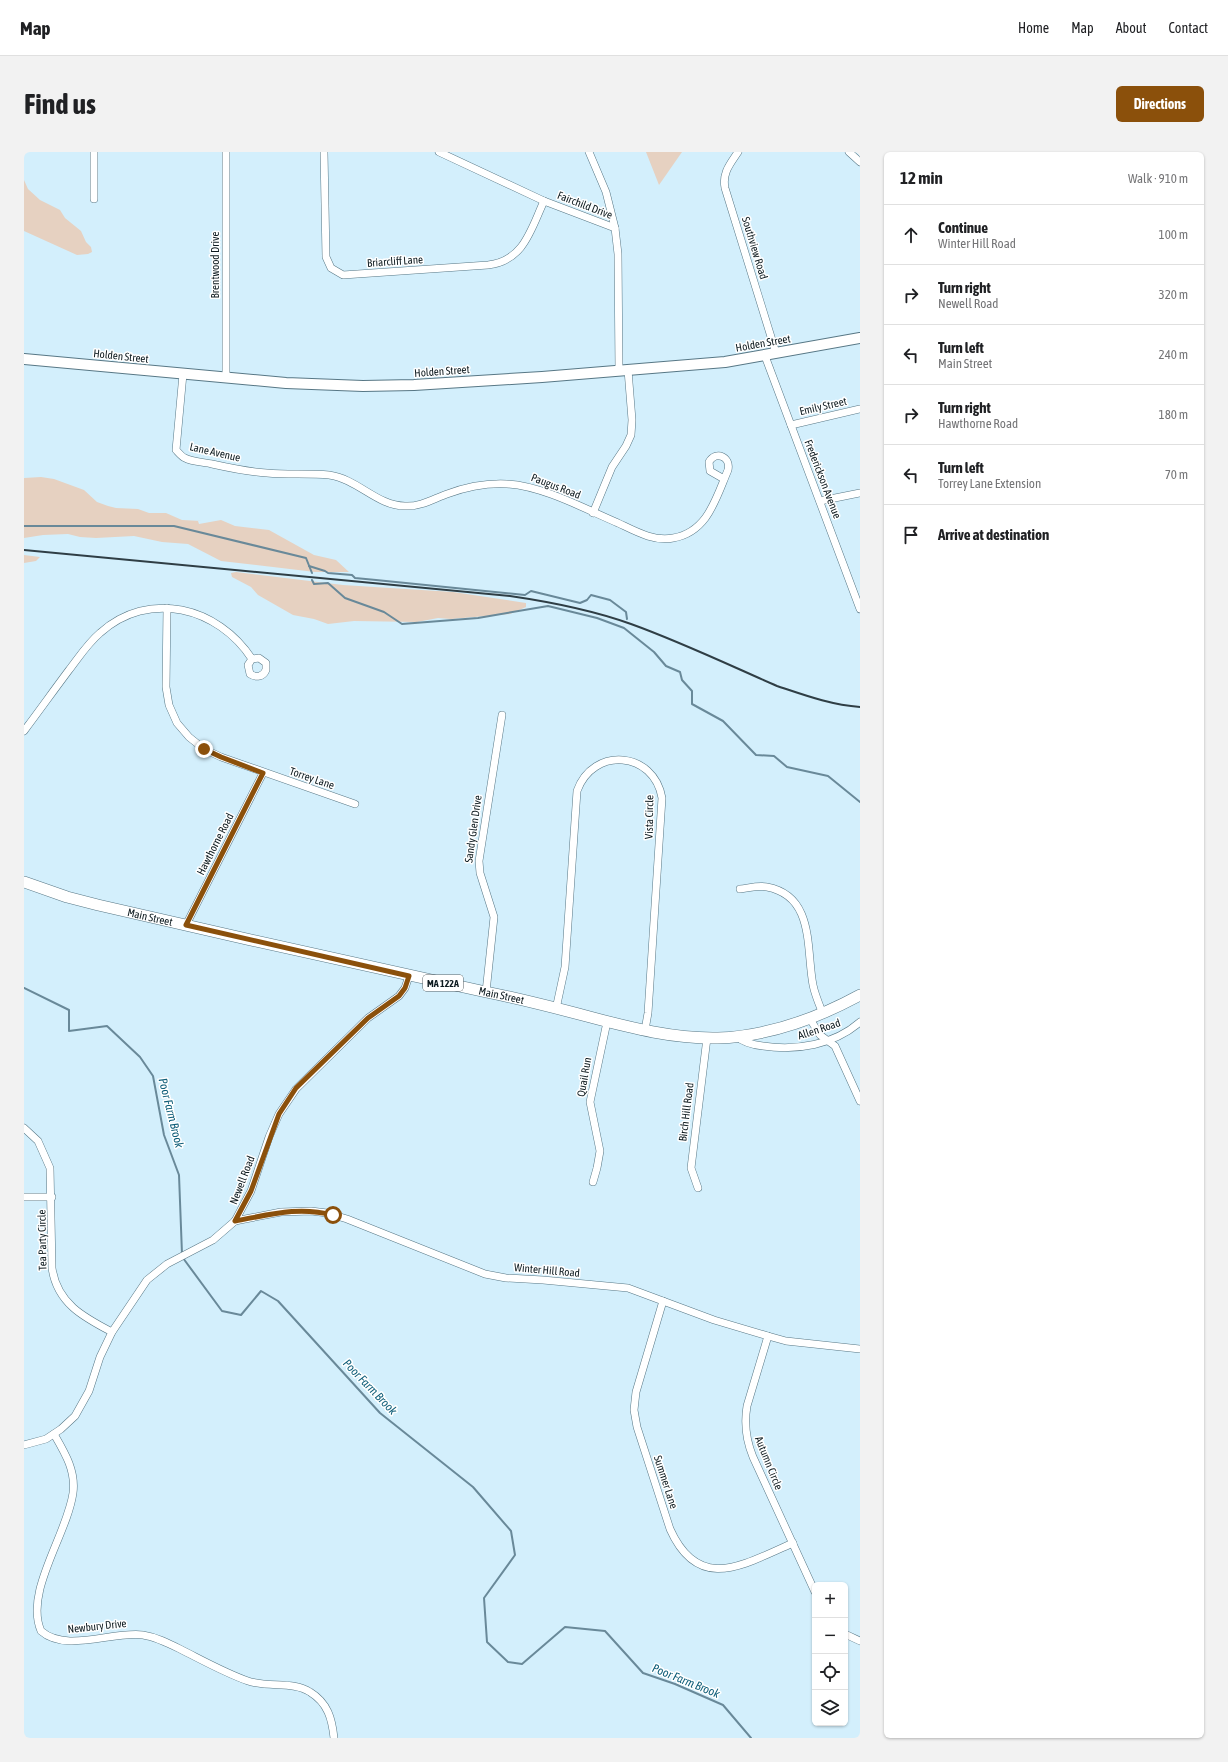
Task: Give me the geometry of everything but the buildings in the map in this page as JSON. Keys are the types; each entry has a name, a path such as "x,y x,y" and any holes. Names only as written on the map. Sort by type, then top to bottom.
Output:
{"main road":[{"name":"Holden Street","path":"24,358 226,378 332,385 414,385 725,362 860,338"},
{"name":"Main Street","path":"24,882 68,897 186,925 486,992 607,1022 680,1036 707,1038 763,1032 810,1019 860,996"}],"street":[{"path":"94,152 94,199"},
{"name":"Brentwood Drive","path":"226,152 226,378"},
{"name":"Briarcliff Lane","path":"324,152 326,257 331,268 343,275 481,266 501,263 513,256 522,247 544,201"},
{"name":"Fairchild Drive","path":"439,152 544,201 615,228 618,254 624,370 632,420 631,435 626,446 612,467 594,513"},
{"path":"589,152 607,198 615,228"},
{"name":"Southview Road","path":"738,152 726,170 724,177 724,188 776,353"},
{"path":"849,152 860,162"},
{"name":"Frederickson Avenue","path":"765,356 860,609"},
{"name":"Lane Avenue","path":"183,374 176,450 185,458 240,470 267,473 304,474"},
{"name":"Emily Street","path":"790,425 860,409"},
{"name":"Paugus Road","path":"304,474 326,475 345,479 384,502 398,506 414,506 464,488 500,484 531,488 649,536 664,539 675,538 690,533 703,523 711,510 724,479"},
{"path":"820,501 860,493"},
{"path":"24,731 77,660 98,635 121,618 146,610 167,608 190,611 211,620 234,637 252,659"},
{"name":"Torrey Lane","path":"167,608 166,696 177,723 189,737 204,749 221,757 355,804"},
{"name":"Sandy Glen Drive","path":"486,992 494,917 480,873 479,861 502,715"},
{"name":"Vista Circle","path":"556,1009 565,967 577,791 586,775 598,766 615,760 630,761 644,768 652,775 660,788 662,798 649,1005 645,1030"},
{"name":"Hawthorne Road","path":"186,925 263,773"},
{"path":"740,889 763,886 774,889 791,899 800,909 807,929 813,985 823,1014"},
{"name":"Newell Road","path":"24,1445 38,1442 54,1434 75,1416 85,1399 100,1357 112,1332 147,1280 156,1272 213,1240 235,1221 249,1196 279,1114 296,1088 368,1018 399,996 405,988 409,976"},
{"path":"810,1019 820,1035 835,1046 840,1054 860,1101"},
{"name":"Quail Run","path":"593,1182 598,1168 600,1151 590,1102 607,1022"},
{"name":"Allen Road","path":"736,1036 749,1043 775,1048 801,1047 840,1036 860,1022"},
{"name":"Birch Hill Road","path":"698,1188 691,1168 707,1038"},
{"name":"Tea Party Circle","path":"24,1128 38,1141 47,1157 51,1174 52,1268 58,1289 72,1308 112,1332"},
{"path":"24,1196 52,1197"},
{"name":"Winter Hill Road","path":"235,1221 276,1212 320,1212 347,1219 485,1274 498,1277 628,1288 714,1320 786,1341 860,1349"},
{"name":"Summer Lane","path":"663,1301 637,1387 634,1410 637,1427 670,1529 676,1543 684,1554 698,1564 710,1568 723,1569 744,1564 793,1543"},
{"name":"Autumn Circle","path":"768,1336 747,1406 745,1429 751,1451 812,1585"},
{"path":"47,1547 69,1509 74,1482 69,1460 54,1434"},
{"name":"Newbury Drive","path":"28,1615 40,1630 57,1639 77,1641 122,1634 146,1635 169,1643 247,1680 265,1685 289,1685 302,1688 317,1697 326,1707 331,1720 334,1738"},
{"path":"848,1635 860,1641"}],"shaded area":[{"path":"646,152 682,152 659,185"},
{"path":"24,180 28,189 40,200 60,210 65,218 81,231 86,242 91,247 92,252 77,255 24,231"},
{"path":"41,477 54,479 84,490 97,502 116,508 138,509 149,513 166,513 182,520 202,521 198,521 199,524 221,520 235,526 269,530 314,555 336,560 349,572 315,572 221,561 188,544 162,542 134,536 96,538 80,537 68,534 43,535 24,538 24,478"},
{"path":"24,555 40,557 36,561 24,563"},
{"path":"236,572 343,585 453,592 526,603 526,607 510,614 451,619 438,618 417,622 354,621 328,624 314,619 293,615 258,595 251,587 232,577 231,573"}],"waterway":[{"path":"24,526 174,526 306,558 312,573"},
{"path":"309,566 328,573 352,575 355,578 525,595 531,591 580,603 587,600 591,595 610,600 626,612 627,619"},
{"path":"312,580 314,584 328,583 345,598 384,612 402,624 478,618 548,606 597,618 624,628 654,652 666,666 680,672 682,680 692,691 692,704 723,721 756,755 774,756 787,767 828,776 860,802"},
{"name":"Poor Farm Brook","path":"24,988 69,1010 69,1031 107,1026 140,1057 153,1076 164,1135 179,1175 182,1254"},
{"name":"Poor Farm Brook","path":"183,1258 222,1311 241,1315 261,1291 278,1301 380,1413 473,1487 511,1531 515,1555 484,1598 487,1642 508,1662 522,1664 565,1627 605,1631 643,1673 675,1684 723,1705 751,1738"}],"railway":[{"path":"24,550 510,596 556,604 601,615 650,631 777,686 828,702 860,707"}],"route":[{"path":"204,749 263,773 186,925 409,976 403,992 399,996 368,1018 296,1088 279,1114 247,1201 235,1221 281,1212 310,1211 333,1215"}]}
